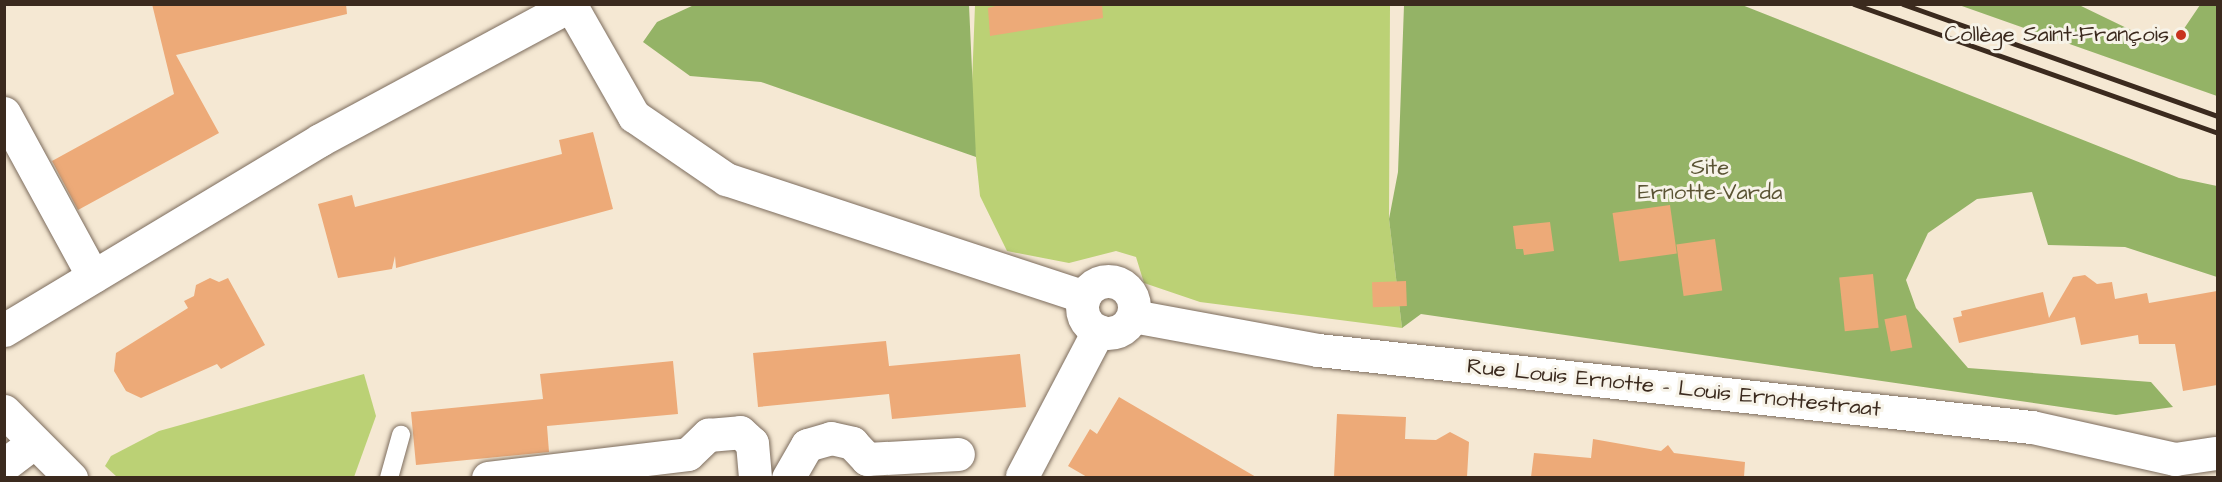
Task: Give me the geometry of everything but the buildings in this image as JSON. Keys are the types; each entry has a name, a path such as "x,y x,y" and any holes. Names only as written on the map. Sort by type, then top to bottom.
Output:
{"street":[{"path":"4,330 320,140 571,5 634,117 726,179 1084,297"},
{"path":"4,113 93,276"},
{"path":"1098,282 1118,283 1132,297 1132,316 1118,331 1098,331 1084,316 1084,297 1098,282"},
{"name":"Rue Louis Ernotte - Louis Ernottestraat","path":"1132,316 1318,350 2032,427 2175,459 2217,455"},
{"path":"1023,477 1098,331"},
{"path":"4,411 71,477"},
{"path":"488,477 687,454 708,435 740,432 752,443 755,477"},
{"path":"788,477 807,445 831,438 852,443 867,459 958,454"},
{"path":"4,465 34,441"}],"lane":[{"path":"389,477 401,435"}],"green space":[{"path":"694,5 969,5 976,157 761,82 690,76 643,42 657,22"},
{"path":"975,5 1390,5 1389,219 1402,328 1200,302 1144,283 1136,257 1116,251 1069,263 1007,251 980,196 971,110"},
{"name":"Site Ernotte-Varda","path":"1404,5 1742,5 2179,178 2217,186 2217,277 2125,247 2048,245 2032,192 1977,199 1928,233 1906,280 1916,308 1968,368 2151,382 2173,407 2116,415 1421,314 1402,328 1389,219 1398,172"},
{"path":"1959,5 2079,5 2139,34 2179,36 2200,5 2217,5 2217,96"},
{"path":"364,374 376,416 354,477 117,477 105,466 111,456 159,431"}],"railway":[{"path":"1854,4 2218,133"},
{"path":"1903,4 2218,116"}],"place":[{"name":"Collège Saint-François","path":"2181,35"}]}
